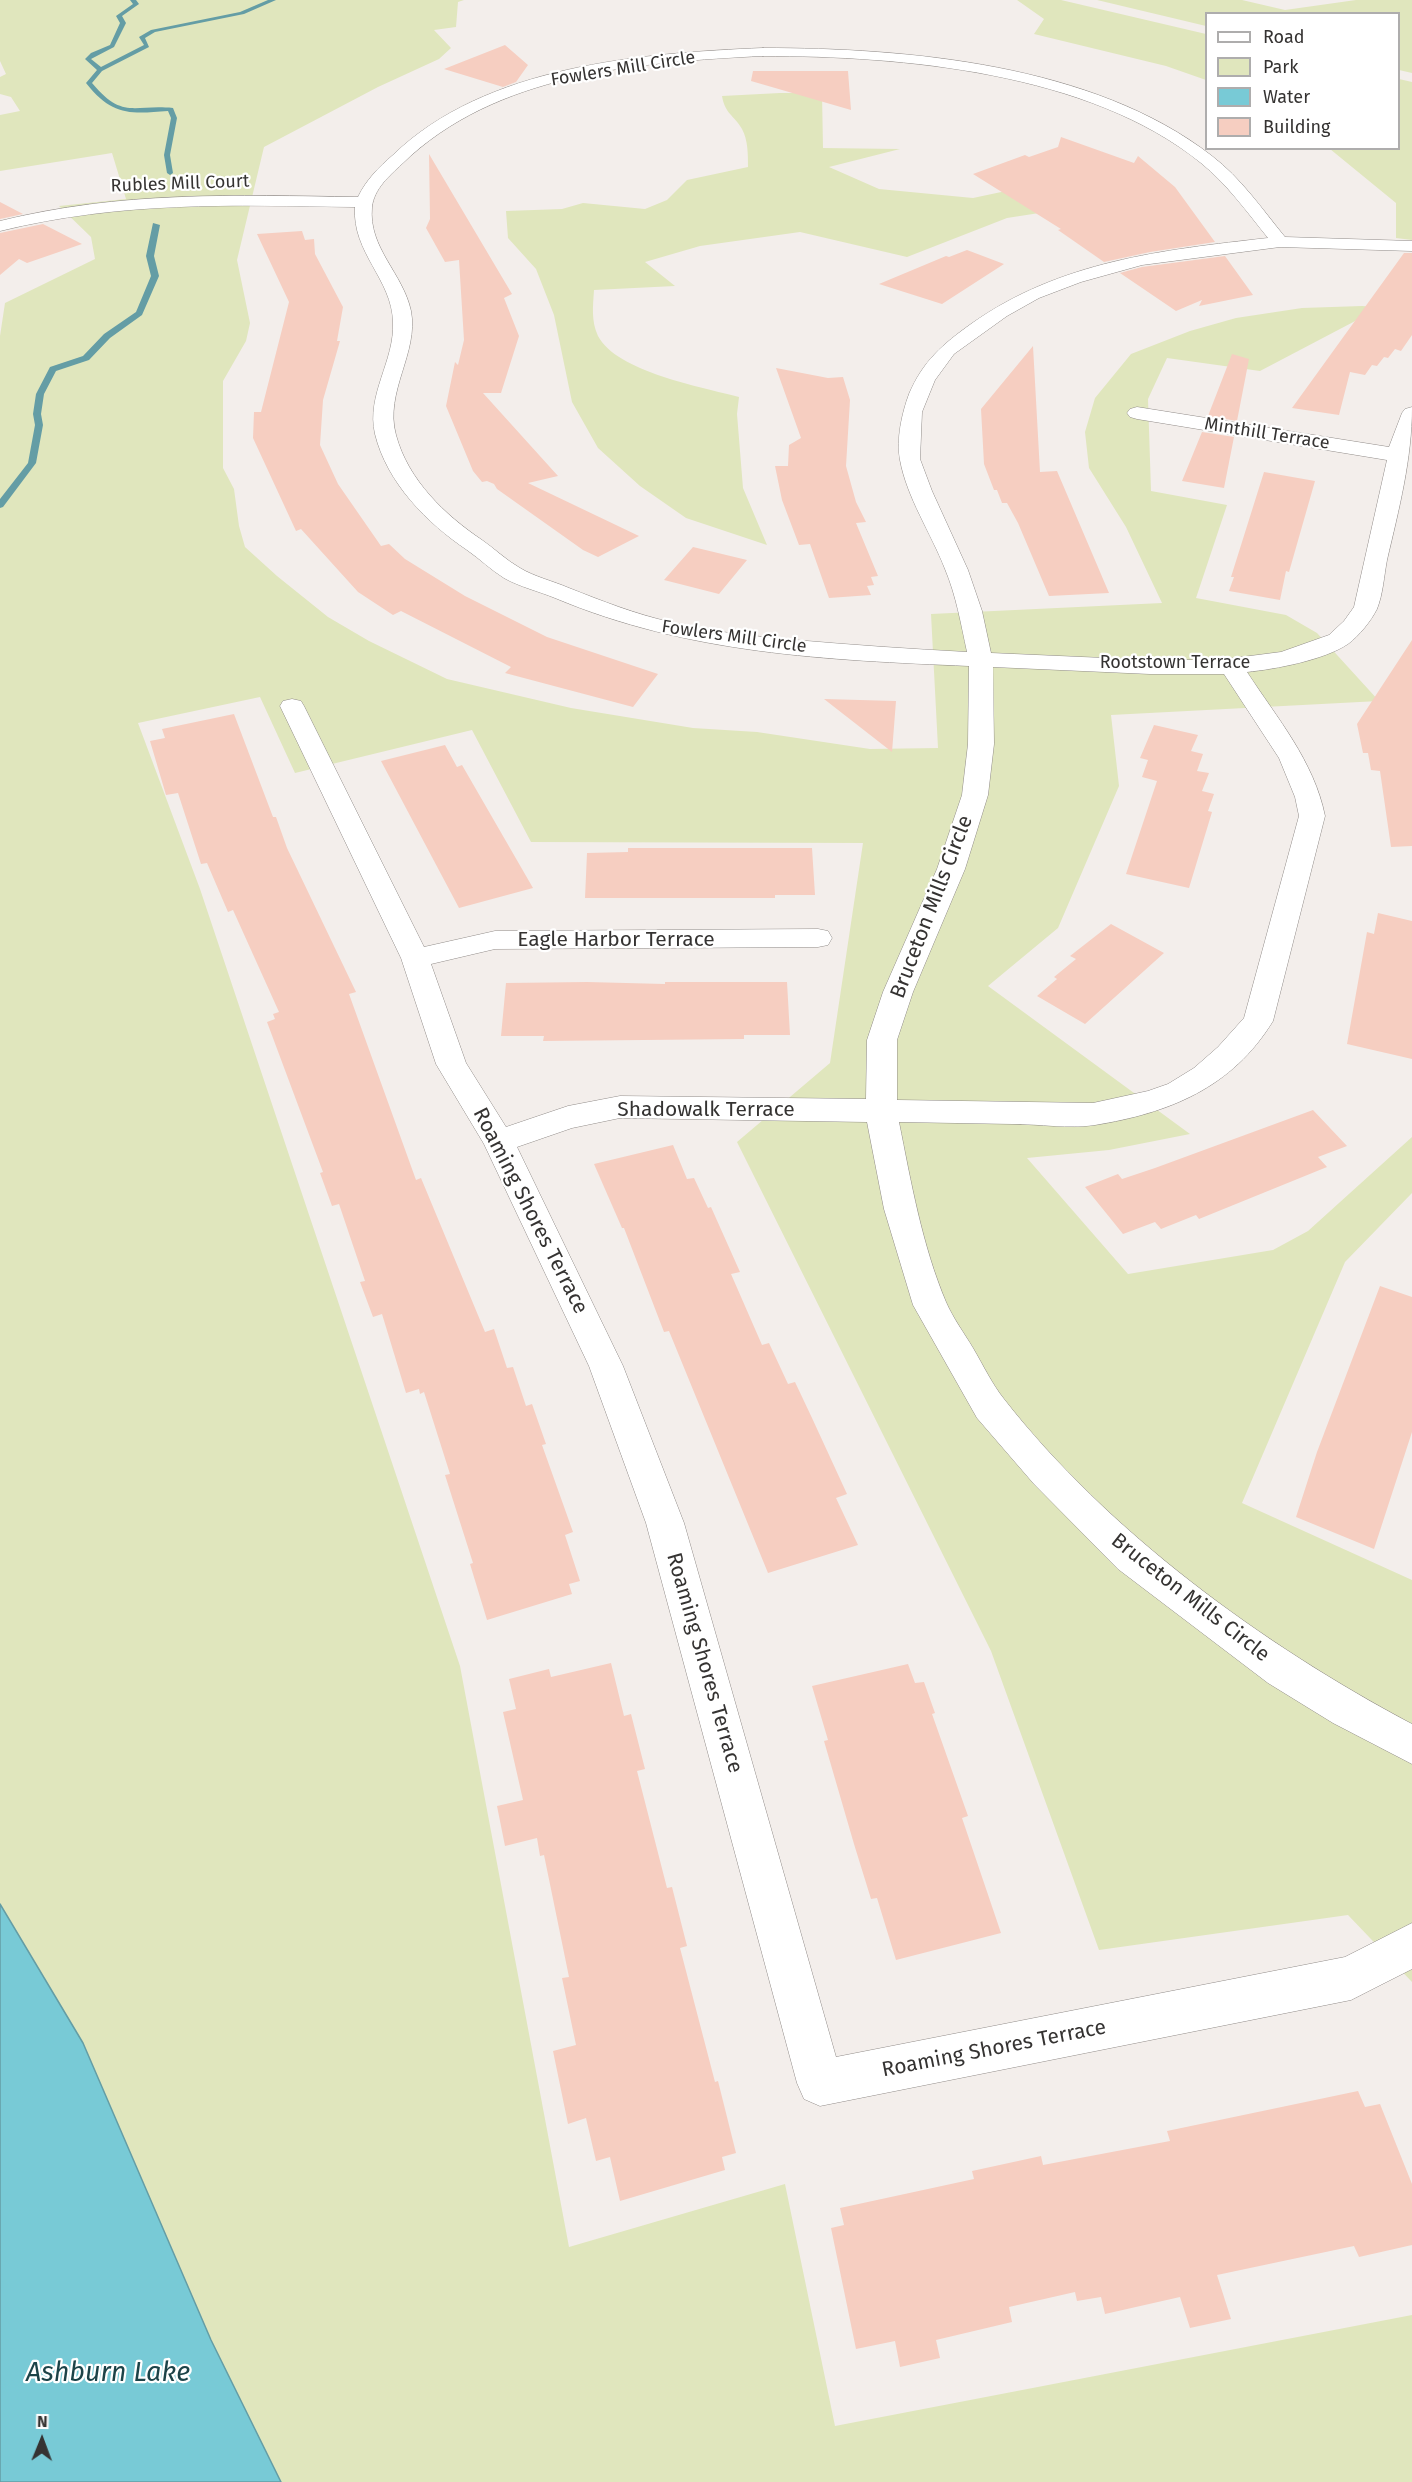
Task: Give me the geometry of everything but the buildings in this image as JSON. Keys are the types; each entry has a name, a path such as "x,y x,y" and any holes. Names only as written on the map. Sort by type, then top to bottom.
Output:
{"street":[{"name":"Fowlers Mill Circle","path":"981,660 808,648 685,633 621,617 511,572 445,525 405,476 390,450 382,422 386,389 394,368 403,323 400,303 372,252 365,234 364,202 375,183 398,154 416,140 465,111 522,87 595,69 651,61 746,52 841,53 968,67 1052,87 1108,105 1151,124 1214,165 1280,242"},
{"name":"Rubles Mill Court","path":"0,226 93,207 153,202 364,202"},
{"name":"Bruceton Mills Circle","path":"1412,246 1280,242 1181,253 1142,260 1075,278 1032,294 1000,312 947,350 935,365 916,397 912,412 910,459 921,491 957,570 981,660 981,744 975,795 951,869 898,992 882,1040 881,1112 900,1209 930,1305 990,1408 1047,1473 1131,1557 1282,1670 1347,1710 1412,1745"},
{"name":"Minthill Terrace","path":"1137,413 1397,455"},
{"name":"Rootstown Terrace","path":"981,660 1230,666 1279,661 1338,640 1364,611 1396,474 1397,455 1406,422 1412,413"},
{"name":"Shadowalk Terrace","path":"499,1141 568,1117 620,1107 1093,1114 1167,1097 1208,1074 1248,1035 1258,1021 1312,816 1310,797 1301,774 1230,666"},
{"name":"Roaming Shores Terrace","path":"292,706 415,958 452,1064 499,1141 606,1366 665,1523 820,2083 1351,1978 1412,1945"},
{"name":"Eagle Harbor Terrace","path":"415,958 495,940 818,938"}],"green space":[{"path":"0,0 464,0 458,2 456,27 434,30 451,48 439,59 378,87 264,147 237,260 250,323 246,341 223,381 223,468 234,489 239,526 245,547 328,617 369,641 447,679 571,708 693,728 757,732 870,749 938,748 931,614 1162,603 1126,527 1089,468 1085,432 1095,398 1131,354 1190,331 1236,318 1302,308 1362,306 1412,309 1359,319 1260,371 1167,358 1148,399 1151,491 1227,505 1196,598 1286,615 1317,633 1379,701 1111,715 1119,786 1058,928 988,986 1190,1134 1109,1150 1027,1158 1128,1274 1273,1250 1308,1231 1412,1137 1412,1193 1345,1262 1242,1503 1412,1580 1412,1982 1348,1915 1099,1950 991,1651 737,1142 830,1063 863,843 531,842 472,730 295,773 260,697 138,723 200,889 460,1666 569,2247 785,2184 835,2426 1412,2315 1412,2482 281,2482 211,2340 83,2043 0,1904 0,336 5,303 95,259 91,237 59,206 126,199 112,153 0,171 0,115 20,111 11,97 0,94 0,77 6,74 0,61"},
{"path":"1017,0 1061,0 1205,34 1205,80 1166,66 1034,34 1044,19"},
{"path":"1097,0 1242,0 1285,10 1356,0 1412,0 1412,73 1400,70 1400,12 1205,12 1205,26"},
{"path":"1400,79 1412,82 1412,240 1396,238 1396,203 1331,150 1400,150"},
{"path":"822,93 823,148 900,149 829,167 879,189 973,198 1086,174 1091,205 1007,218 907,257 800,232 700,246 645,262 675,286 594,290 594,325 598,336 608,349 641,368 662,376 739,397 737,414 743,488 767,545 686,518 640,486 598,448 572,402 554,315 536,269 508,238 506,211 562,209 583,203 645,209 667,200 687,180 748,167 744,133 728,111 722,96"}],"water":[{"name":"Ashburn Lake","path":"0,1904 83,2043 211,2340 281,2482 0,2482"}],"waterway":[{"path":"100,70 88,59 112,46 123,23 119,16 136,4 133,0"},
{"path":"100,70 147,46 142,37 153,31 242,13 273,0"},
{"path":"100,70 89,83 107,103 116,108 134,111 171,109 174,118 167,155 170,173"},
{"path":"0,505 32,463 39,425 37,414 40,394 53,369 86,358 107,336 139,313 155,276 150,256 156,225"}]}
